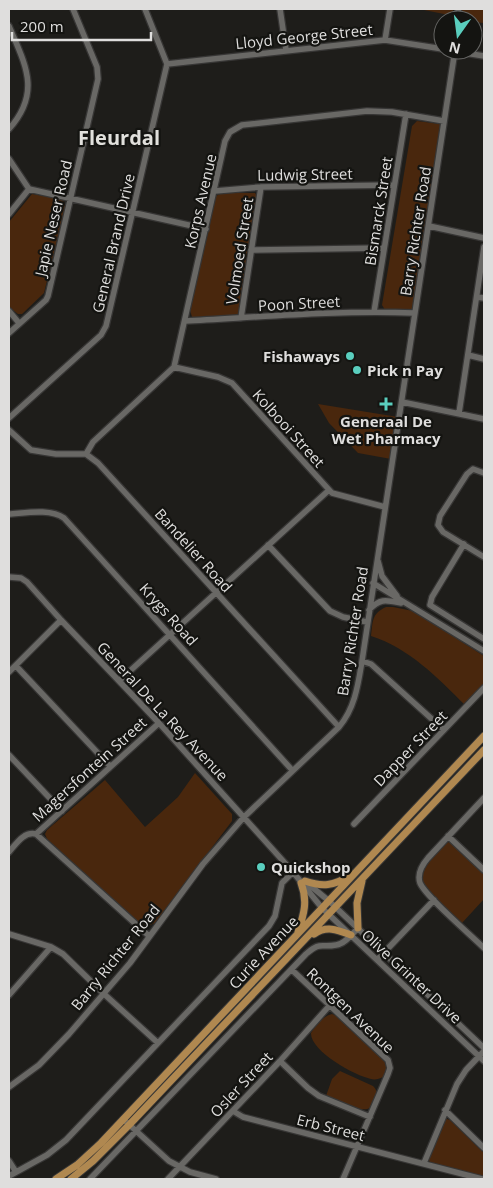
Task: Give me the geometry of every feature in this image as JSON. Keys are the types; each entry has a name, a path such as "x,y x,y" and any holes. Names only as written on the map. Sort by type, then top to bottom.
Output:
{"main road":[{"name":"Curie Avenue","path":"56,1179 90,1154 124,1119 484,736"},
{"name":"Curie Avenue","path":"71,1179 93,1161 130,1124 484,750"},
{"path":"297,935 305,909 306,896 303,882 324,886 331,885 359,869"},
{"path":"358,928 357,903 363,878"},
{"path":"305,941 319,931 326,929 334,928 351,935"}],"street":[{"name":"Japie Neser Road","path":"9,333 46,300 48,296 98,73 73,9"},
{"path":"144,9 167,64"},
{"path":"280,9 286,50"},
{"path":"386,40 390,9"},
{"path":"9,26 27,69 28,76 22,112 9,129"},
{"name":"Lloyd George Street","path":"167,64 386,40 433,47"},
{"name":"Barry Richter Road","path":"9,1087 39,1065 69,1034 130,962 204,864 244,817 339,726 346,718 353,704 362,661 454,60"},
{"name":"General Brand Drive","path":"9,418 101,335 106,326 167,64"},
{"name":"Korps Avenue","path":"174,367 228,135 234,129 242,125 367,111 406,114 444,121"},
{"name":"Bismarck Street","path":"374,312 406,114"},
{"path":"9,159 29,189 206,229"},
{"name":"Ludwig Street","path":"216,191 261,187 394,185"},
{"name":"Volmoed Street","path":"241,318 261,187"},
{"path":"9,214 29,189"},
{"path":"429,226 484,238"},
{"path":"459,414 484,246"},
{"path":"250,250 384,248"},
{"path":"477,297 484,298"},
{"path":"9,311 19,323"},
{"name":"Poon Street","path":"185,321 374,312 414,314"},
{"path":"468,355 484,359"},
{"path":"9,430 31,450 71,455 86,454 92,442 174,367"},
{"name":"Kolbooi Street","path":"174,367 218,377 232,383 329,490 336,494 385,507"},
{"path":"402,402 484,419"},
{"name":"Bandelier Road","path":"86,454 109,473 216,593 339,726"},
{"path":"484,473 473,469 466,474 438,521 440,529 484,557"},
{"path":"120,680 329,490"},
{"name":"Krygs Road","path":"9,514 49,512 64,518 292,770"},
{"path":"464,544 432,597 430,605 484,639"},
{"path":"268,545 330,612 367,622"},
{"path":"377,556 380,571 386,583 404,602"},
{"name":"General De La Rey Avenue","path":"9,577 21,578 27,582 120,680 303,882 322,908"},
{"path":"373,583 484,651"},
{"path":"369,610 375,603 384,600 401,603 412,608"},
{"path":"9,672 61,620"},
{"path":"362,661 371,664 444,730"},
{"path":"16,666 110,766"},
{"name":"Dapper Street","path":"354,824 484,688"},
{"name":"Magersfontein Street","path":"9,850 26,834 31,832 36,834 159,723"},
{"path":"9,755 62,811"},
{"path":"484,798 428,858 420,874 420,884 484,948"},
{"path":"36,834 149,936"},
{"path":"448,836 484,870"},
{"name":"Curie Avenue","path":"9,1176 46,1155 66,1140 234,965 273,921 282,883 293,872"},
{"name":"General De La Rey Avenue","path":"303,882 329,901"},
{"path":"378,960 434,900"},
{"name":"Olive Grinter Drive","path":"329,901 484,1048"},
{"name":"Olive Grinter Drive","path":"322,908 484,1061"},
{"path":"90,1179 315,946 335,946 342,943 358,928"},
{"path":"9,934 51,947 72,961 103,993 158,1043"},
{"path":"9,995 51,947"},
{"name":"Rontgen Avenue","path":"292,970 389,1062 390,1071 343,1179"},
{"name":"Osler Street","path":"168,1179 280,1061 330,1004"},
{"path":"424,1163 445,1110 462,1076 484,1052"},
{"path":"280,1061 319,1096 370,1117"},
{"path":"445,1110 484,1148"},
{"name":"Erb Street","path":"233,1111 243,1117 483,1179"},
{"path":"124,1119 161,1154 180,1167 190,1172 216,1179"},
{"path":"9,1161 16,1172"}],"shaded area":[{"path":"453,9 453,10 433,10 433,12 424,10"},
{"path":"484,9 484,23 483,10 458,10"},
{"path":"417,121 443,126 415,307 409,311 385,310 382,305 412,126"},
{"path":"222,193 255,193 258,197 240,314 236,316 196,318 192,317 190,310 216,196"},
{"path":"32,194 61,199 65,207 44,293 22,314 18,314 9,307 9,222"},
{"path":"318,404 398,417 391,459 358,453 329,423"},
{"path":"386,607 413,611 484,656 484,685 465,705 433,674 410,656 385,641 371,636 375,616"},
{"path":"195,773 232,814 232,821 155,923 143,925 139,923 47,839 45,834 47,830 105,780 145,827 178,797"},
{"path":"445,843 454,844 484,874 484,899 462,923 426,889 421,877 426,863"},
{"path":"332,1014 339,1017 384,1060 387,1068 383,1077 372,1079 355,1073 325,1055 318,1047 311,1033 317,1024"},
{"path":"340,1071 375,1088 376,1094 371,1107 367,1109 356,1108 326,1096 332,1079"},
{"path":"447,1119 484,1153 484,1177 430,1163 428,1158 443,1120"}],"place":[{"name":"Fishaways","path":"350,356"},
{"name":"Pick n Pay","path":"357,370"},
{"name":"Generaal De Wet Pharmacy","path":"386,404"},
{"name":"Quickshop","path":"261,867"}],"district":[{"name":"Fleurdal","path":"119,137"}]}
